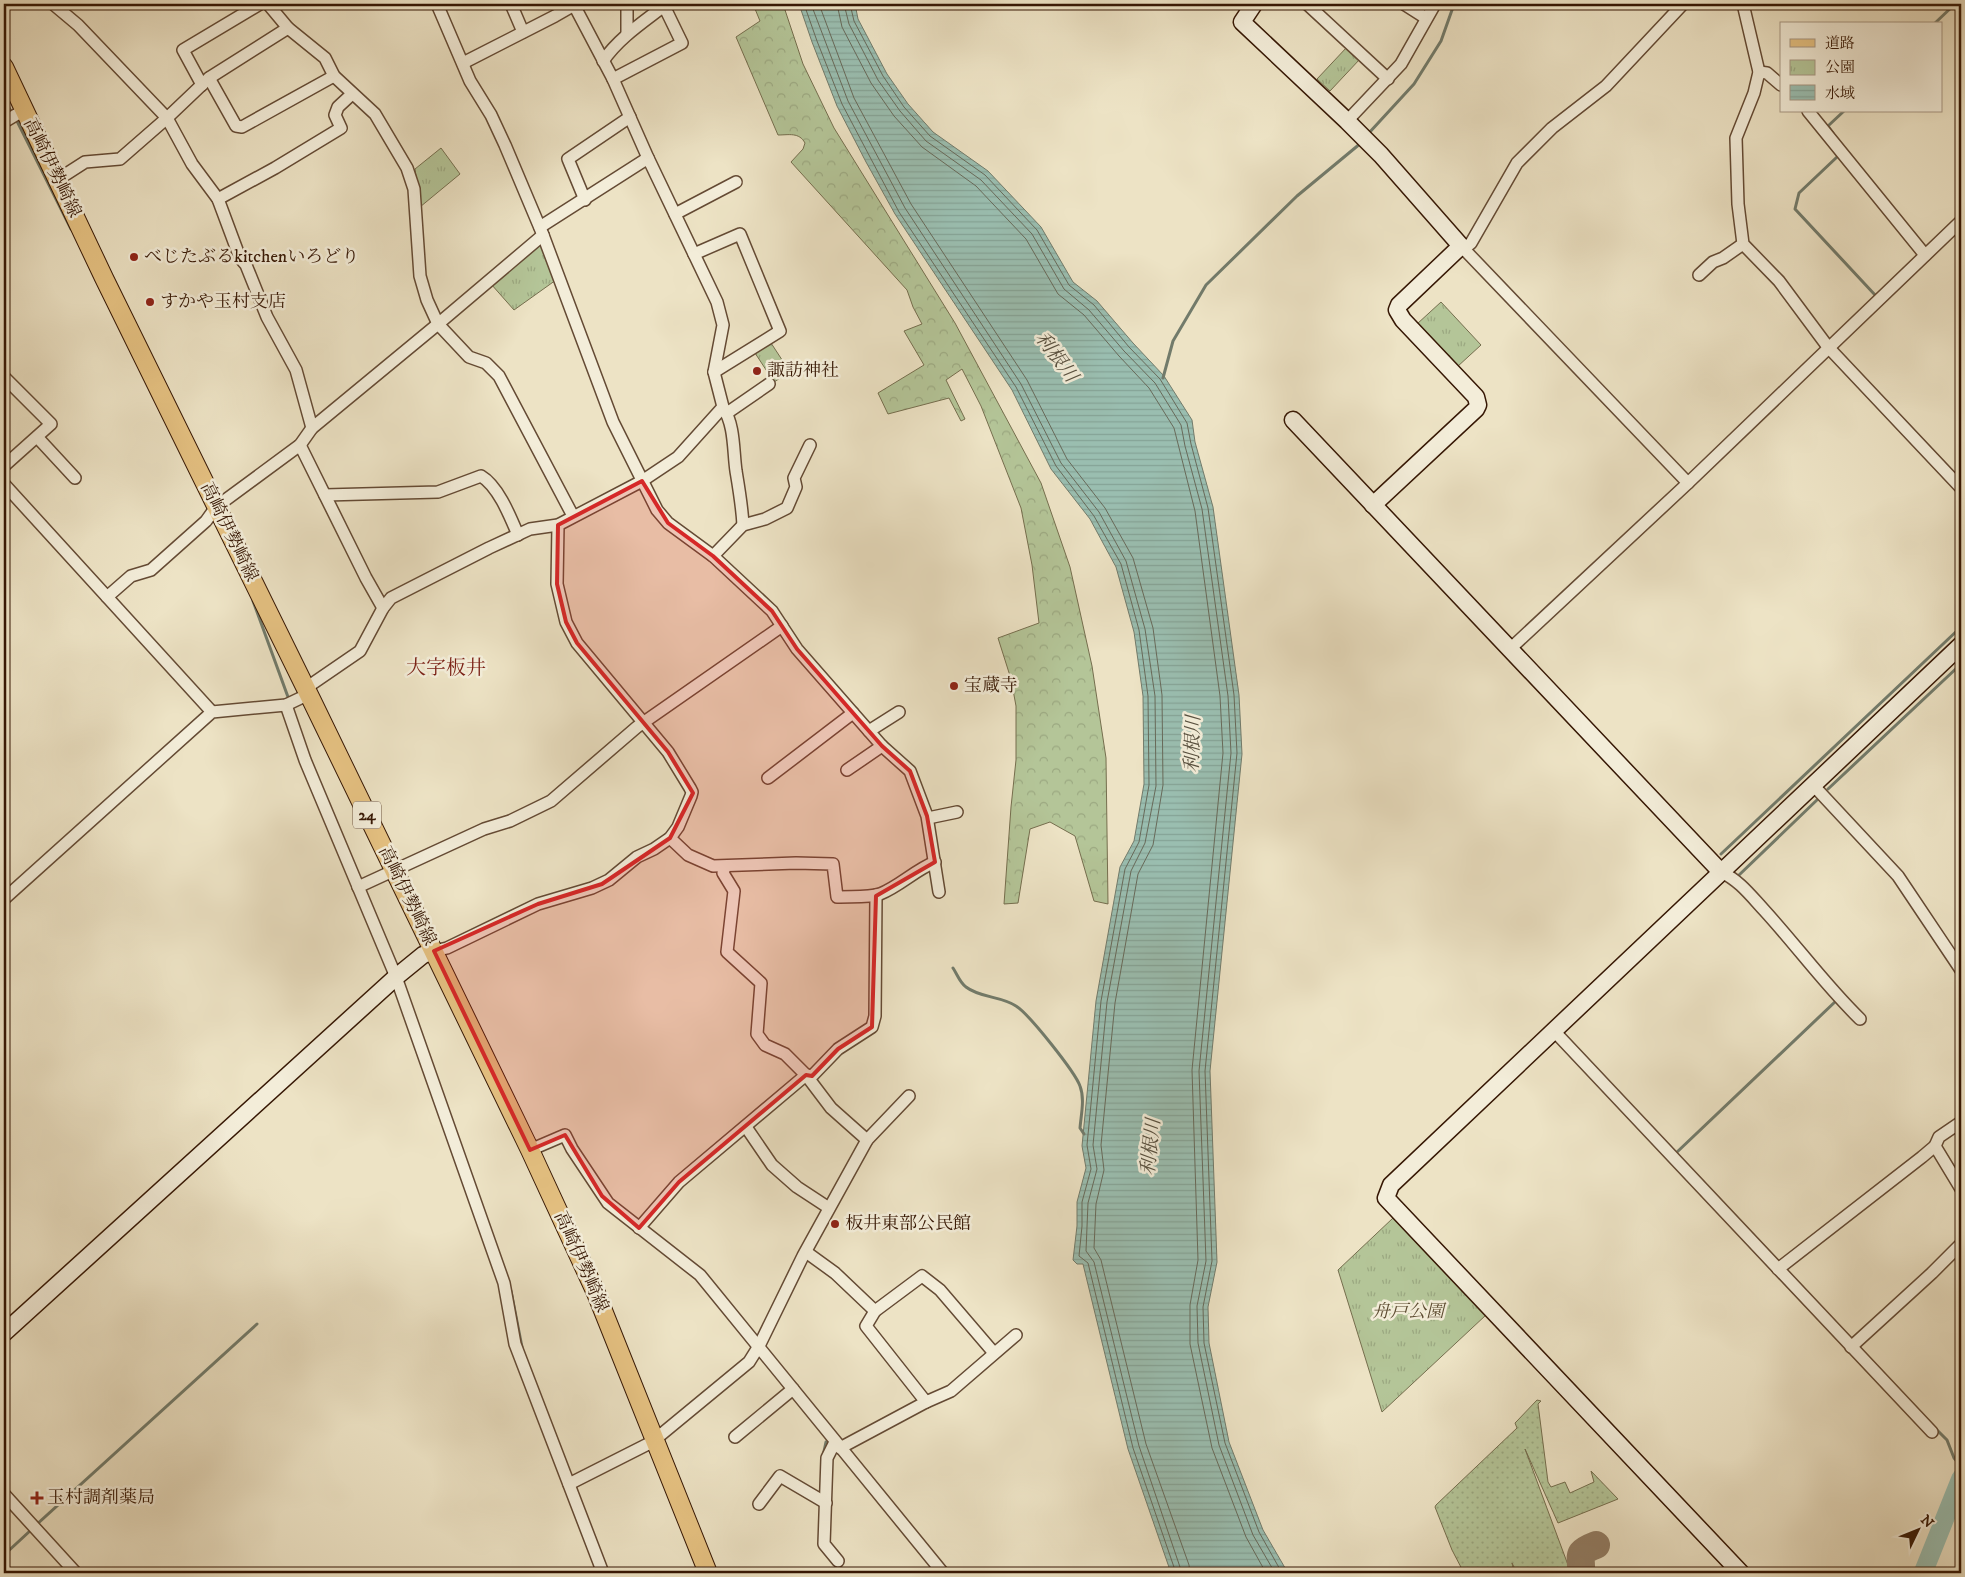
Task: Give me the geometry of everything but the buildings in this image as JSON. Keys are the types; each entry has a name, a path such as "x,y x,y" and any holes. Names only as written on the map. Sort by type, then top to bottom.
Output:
{"main road":[{"name":"高崎伊勢崎線","path":"4,67 216,507 530,1150 584,1266 708,1573"}],"street":[{"path":"53,4 78,25 167,118 192,164 218,199 240,258 246,265 266,317 296,370 312,428"},
{"path":"260,4 183,50 236,126 242,127 334,76"},
{"path":"268,4 288,28 325,58 334,76 375,114 407,168 414,189 420,276 427,300 438,324 469,357 486,363 499,376 572,516"},
{"path":"436,4 470,81 491,115 500,134 541,231 613,422 657,510 668,523 713,556 772,612 797,649 882,746 910,771 928,818 940,892"},
{"path":"510,4 523,32"},
{"path":"463,63 575,4 717,302 723,325 714,372 725,410 730,419 736,474 742,501 743,525"},
{"path":"627,4 627,34"},
{"path":"1254,4 1242,22 1352,125 1463,247 1688,482"},
{"path":"1307,4 1388,79"},
{"path":"1404,4 1426,18"},
{"path":"1352,125 1405,58 1435,4"},
{"path":"1373,505 1476,409 1478,405 1476,397 1398,315 1399,305 1463,247 1471,243 1517,163 1552,128 1606,86 1683,4"},
{"path":"1743,4 1759,72 1754,93 1736,138 1738,204 1744,244 1779,281 1828,347 1961,488"},
{"path":"603,61 613,47 627,34 664,6 682,43 612,79"},
{"path":"58,180 84,162 120,158 167,118 205,82 288,28"},
{"path":"1759,72 1767,73 1780,84"},
{"path":"218,199 275,168 341,128 335,115 338,107 352,94"},
{"path":"4,122 24,110"},
{"path":"1809,112 1925,255"},
{"path":"585,200 568,159 630,117"},
{"path":"107,597 131,576 151,570 206,521 216,507 300,445 312,428 438,324 541,231 648,158"},
{"path":"675,214 736,182"},
{"path":"1510,649 1961,221"},
{"path":"694,254 740,234 780,330 714,372"},
{"path":"1699,275 1713,262 1723,258 1744,244"},
{"path":"4,377 51,424 38,438 4,466"},
{"path":"4,899 212,712 286,705 360,651 383,608 391,598 518,534 530,529 558,525 642,481 678,457 725,410 769,384"},
{"path":"1294,420 1722,872 1735,879 1795,944 1836,995 1860,1019"},
{"path":"38,438 75,478"},
{"path":"300,445 366,578 383,608"},
{"path":"713,556 743,525 765,519 787,508 796,487 794,478 810,446"},
{"path":"325,495 438,492 481,476 486,479 502,501 518,534"},
{"path":"4,484 212,712"},
{"path":"4,1333 396,977 423,955 447,948 538,904 602,884 637,857 654,849 670,838 678,827 692,792 668,752 577,643 566,622 557,584 558,525"},
{"path":"358,887 484,829 510,821 551,801 644,722 782,626"},
{"path":"1740,1573 1386,1198 1392,1185 1961,645"},
{"path":"286,705 305,760 396,977 504,1283 515,1344 603,1573"},
{"path":"869,731 898,712"},
{"path":"768,778 853,713"},
{"path":"847,770 882,746"},
{"path":"1814,786 1898,876 1961,970"},
{"path":"928,818 957,812"},
{"path":"670,838 688,855 713,866 796,863 833,864 837,897 876,894 904,881 925,866 935,862"},
{"path":"725,867 724,873 734,890 727,952 760,983 757,1034 765,1045 785,1054 806,1075 831,1108 867,1140"},
{"path":"806,1075 812,1076 838,1049 868,1030 875,1021 876,894"},
{"path":"1555,1032 1932,1432"},
{"path":"639,1228 679,1182 806,1075"},
{"path":"569,1484 655,1439 749,1362 759,1346 828,1208 867,1140 909,1096"},
{"path":"1778,1269 1935,1146 1939,1137 1961,1122"},
{"path":"746,1127 772,1165 797,1187 828,1208"},
{"path":"530,1150 564,1135 602,1196 639,1228 700,1275 837,1445 924,1547 943,1573"},
{"path":"1935,1146 1961,1189"},
{"path":"1851,1347 1961,1244"},
{"path":"806,1252 835,1273 875,1311"},
{"path":"926,1402 866,1326 875,1311 922,1276 940,1290 994,1353"},
{"path":"838,1561 824,1544 827,1458 837,1445 951,1391 1016,1335"},
{"path":"735,1437 793,1389"},
{"path":"759,1504 780,1476 826,1504"},
{"path":"4,1494 76,1573"}],"highlighted area":[{"path":"642,481 668,523 713,556 772,611 797,649 882,746 910,771 927,816 935,862 876,896 872,1027 838,1049 812,1076 806,1075 679,1182 639,1228 602,1196 565,1135 530,1150 434,951 538,904 602,884 670,838 693,793 668,752 577,643 566,622 557,584 558,525"}],"green space":[{"path":"753,4 783,4 803,64 834,128 955,323 1041,483 1070,567 1092,666 1106,758 1108,904 1094,901 1075,836 1050,822 1030,829 1018,903 1004,904 1016,760 1016,706 1011,679 998,638 1039,623 1032,565 1021,508 981,406 962,369 946,380 965,419 961,421 949,398 888,414 878,393 924,365 904,331 922,324 907,290 791,162 803,149 805,143 803,139 797,136 778,135 736,37 760,21"},
{"path":"1347,47 1360,59 1330,91 1317,79"},
{"path":"441,148 460,174 420,207 415,169"},
{"path":"538,244 541,246 556,280 514,310 491,284"},
{"path":"1441,302 1481,345 1457,367 1417,324"},
{"path":"771,343 790,372 774,382 755,353"},
{"name":"舟戸公園","path":"1393,1218 1486,1315 1382,1412 1338,1270"},
{"path":"1537,1400 1541,1401 1538,1404 1548,1482 1551,1487 1565,1482 1570,1493 1594,1482 1591,1471 1618,1499 1558,1523 1525,1449 1571,1573 1562,1573 1560,1569 1548,1573 1517,1573 1512,1563 1513,1567 1509,1569 1511,1573 1464,1573 1452,1550 1435,1507 1517,1428 1515,1423"}],"water":[{"name":"利根川","path":"799,4 855,4 858,19 887,74 908,104 933,132 988,171 1041,227 1073,282 1097,301 1164,376 1192,420 1195,442 1213,507 1239,695 1242,754 1210,1071 1217,1262 1208,1307 1209,1343 1229,1442 1263,1530 1288,1573 1171,1573 1128,1449 1083,1264 1077,1264 1073,1260 1077,1226 1077,1202 1086,1168 1082,1146 1096,1001 1120,867 1134,841 1144,784 1143,696 1134,632 1116,567 1090,519 1051,469 1012,390 895,214 837,106"}],"waterway":[{"path":"1368,134 1414,84 1441,41 1455,4"},
{"path":"1936,22 1955,4"},
{"path":"4,99 12,113"},
{"path":"1833,133 1828,126 1843,112"},
{"path":"16,119 71,229"},
{"path":"1163,378 1173,341 1206,285 1297,196 1361,143"},
{"path":"1837,157 1799,193 1795,209 1875,297"},
{"path":"253,601 288,697"},
{"path":"1721,854 1961,627"},
{"path":"1828,789 1961,664"},
{"path":"1739,878 1738,876 1818,799"},
{"path":"953,968 962,983 972,991 1004,1000 1016,1006 1031,1020 1051,1044 1080,1086 1082,1102 1080,1128 1084,1134"},
{"path":"1677,1154 1837,1000"},
{"path":"511,1291 522,1347"},
{"path":"36,1525 257,1324"},
{"path":"1935,1428 1947,1440 1954,1458 1961,1466"},
{"path":"823,1456 826,1442"},
{"path":"1923,1573 1961,1478"},
{"path":"4,1555 31,1530"}],"taxiway":[{"path":"1581,1573 1582,1553 1596,1545"}],"place":[{"name":"べじたぶるkitchenいろどり","path":"134,257"},
{"name":"すかや玉村支店","path":"150,302"},
{"name":"諏訪神社","path":"757,371"},
{"name":"宝蔵寺","path":"954,686"},
{"name":"板井東部公民館","path":"835,1224"},
{"name":"玉村調剤薬局","path":"37,1498"}],"district":[{"name":"大字板井","path":"446,668"}]}
